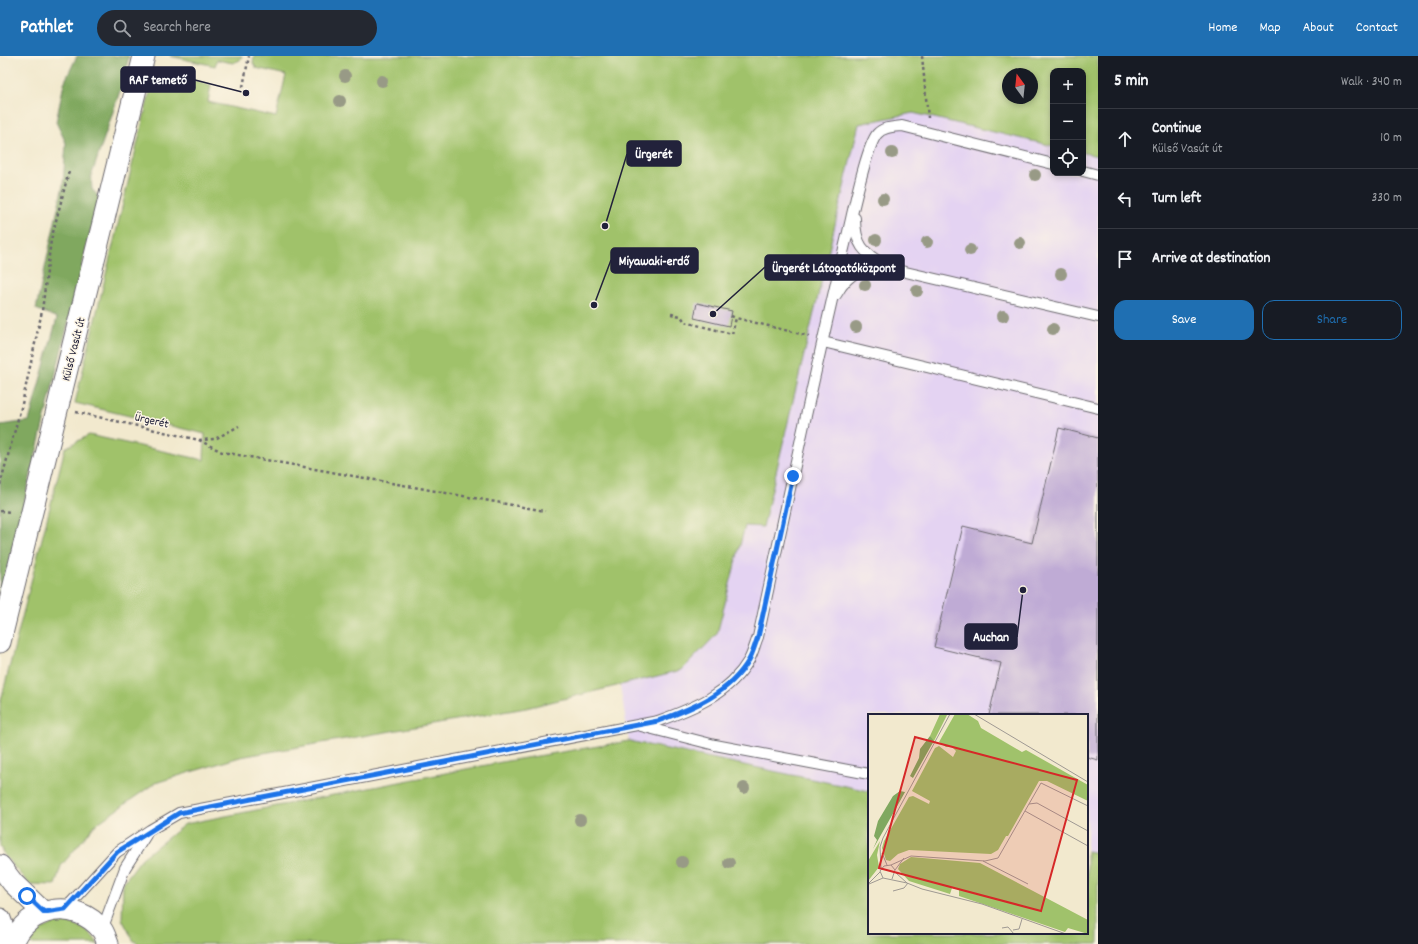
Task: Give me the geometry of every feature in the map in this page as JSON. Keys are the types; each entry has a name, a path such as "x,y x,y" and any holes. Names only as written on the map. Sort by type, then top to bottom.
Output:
{"street":[{"name":"Külső Vasút út","path":"0,642 144,56"},
{"path":"0,866 13,883 44,912"},
{"path":"13,944 16,936 26,923 44,912 65,909 85,915 105,937"},
{"path":"0,919 9,944"}],"lane":[{"path":"65,909 117,852 179,813 658,721 694,708 732,682 750,659 758,637 831,304 871,144 877,134 887,128 902,126 1050,163"},
{"path":"1086,172 1098,174"},
{"path":"855,206 856,232 861,248 870,257 885,265 1098,318"},
{"path":"831,304 847,279 869,266 885,265"},
{"path":"823,342 1098,408"},
{"path":"637,725 715,745 868,774"},
{"path":"105,937 125,868 150,830"}],"path":[{"path":"243,87 249,56"},
{"path":"922,56 930,134"},
{"path":"0,485 44,303 52,240 69,171"},
{"path":"671,314 681,316 685,322 732,334 736,318"},
{"path":"731,316 801,333 823,342"},
{"name":"Ürgerét","path":"58,407 198,440 215,439 239,426"},
{"path":"198,440 222,452 546,511"}],"shaded area":[{"path":"910,109 1050,142 1050,176 1086,176 1086,151 1098,154 1098,853 1088,851 1088,714 868,714 868,791 629,741 620,685 682,670 717,634 850,122"}],"green space":[{"path":"77,56 129,56 122,85 91,177 92,189 99,197 0,601 0,425 29,421 57,318 36,309 63,185 66,143 56,122 64,83"},
{"path":"170,56 242,56 240,60 233,63 217,60 215,66"},
{"path":"254,56 1098,56 1098,156 1086,154 1086,68 1050,68 1050,145 913,113 859,124 763,527 745,526 717,634 682,670 526,708 240,757 155,783 95,825 61,866 55,885 29,884 4,855 0,846 0,704 65,448 89,435 204,460 205,434 75,403 150,91 155,83 162,77 172,76 186,78 211,85 208,102 276,117 286,75 256,68 253,63"},
{"path":"629,741 868,791 868,934 1088,934 1088,851 1098,853 1098,944 139,944 133,940 122,919 123,883 142,858 185,824 507,761"},
{"path":"67,922 85,930 95,939 98,944 29,944 36,934 50,925"}],"building":[{"path":"697,303 732,311 729,326 694,318"},
{"path":"1059,428 1098,438 1098,760 1088,757 1088,714 989,714 1001,663 934,647 963,526 1032,543"}],"place":[{"name":"RAF temető","path":"246,93"},
{"name":"Ürgerét","path":"605,226"},
{"name":"Miyawaki-erdő","path":"594,305"},
{"name":"Ürgerét Látogatóközpont","path":"713,314"},
{"name":"Auchan","path":"1023,590"}],"route":[{"path":"27,896 44,912 65,909 117,852 179,813 658,721 694,708 717,694 732,682 750,659 758,637 793,476"}]}
